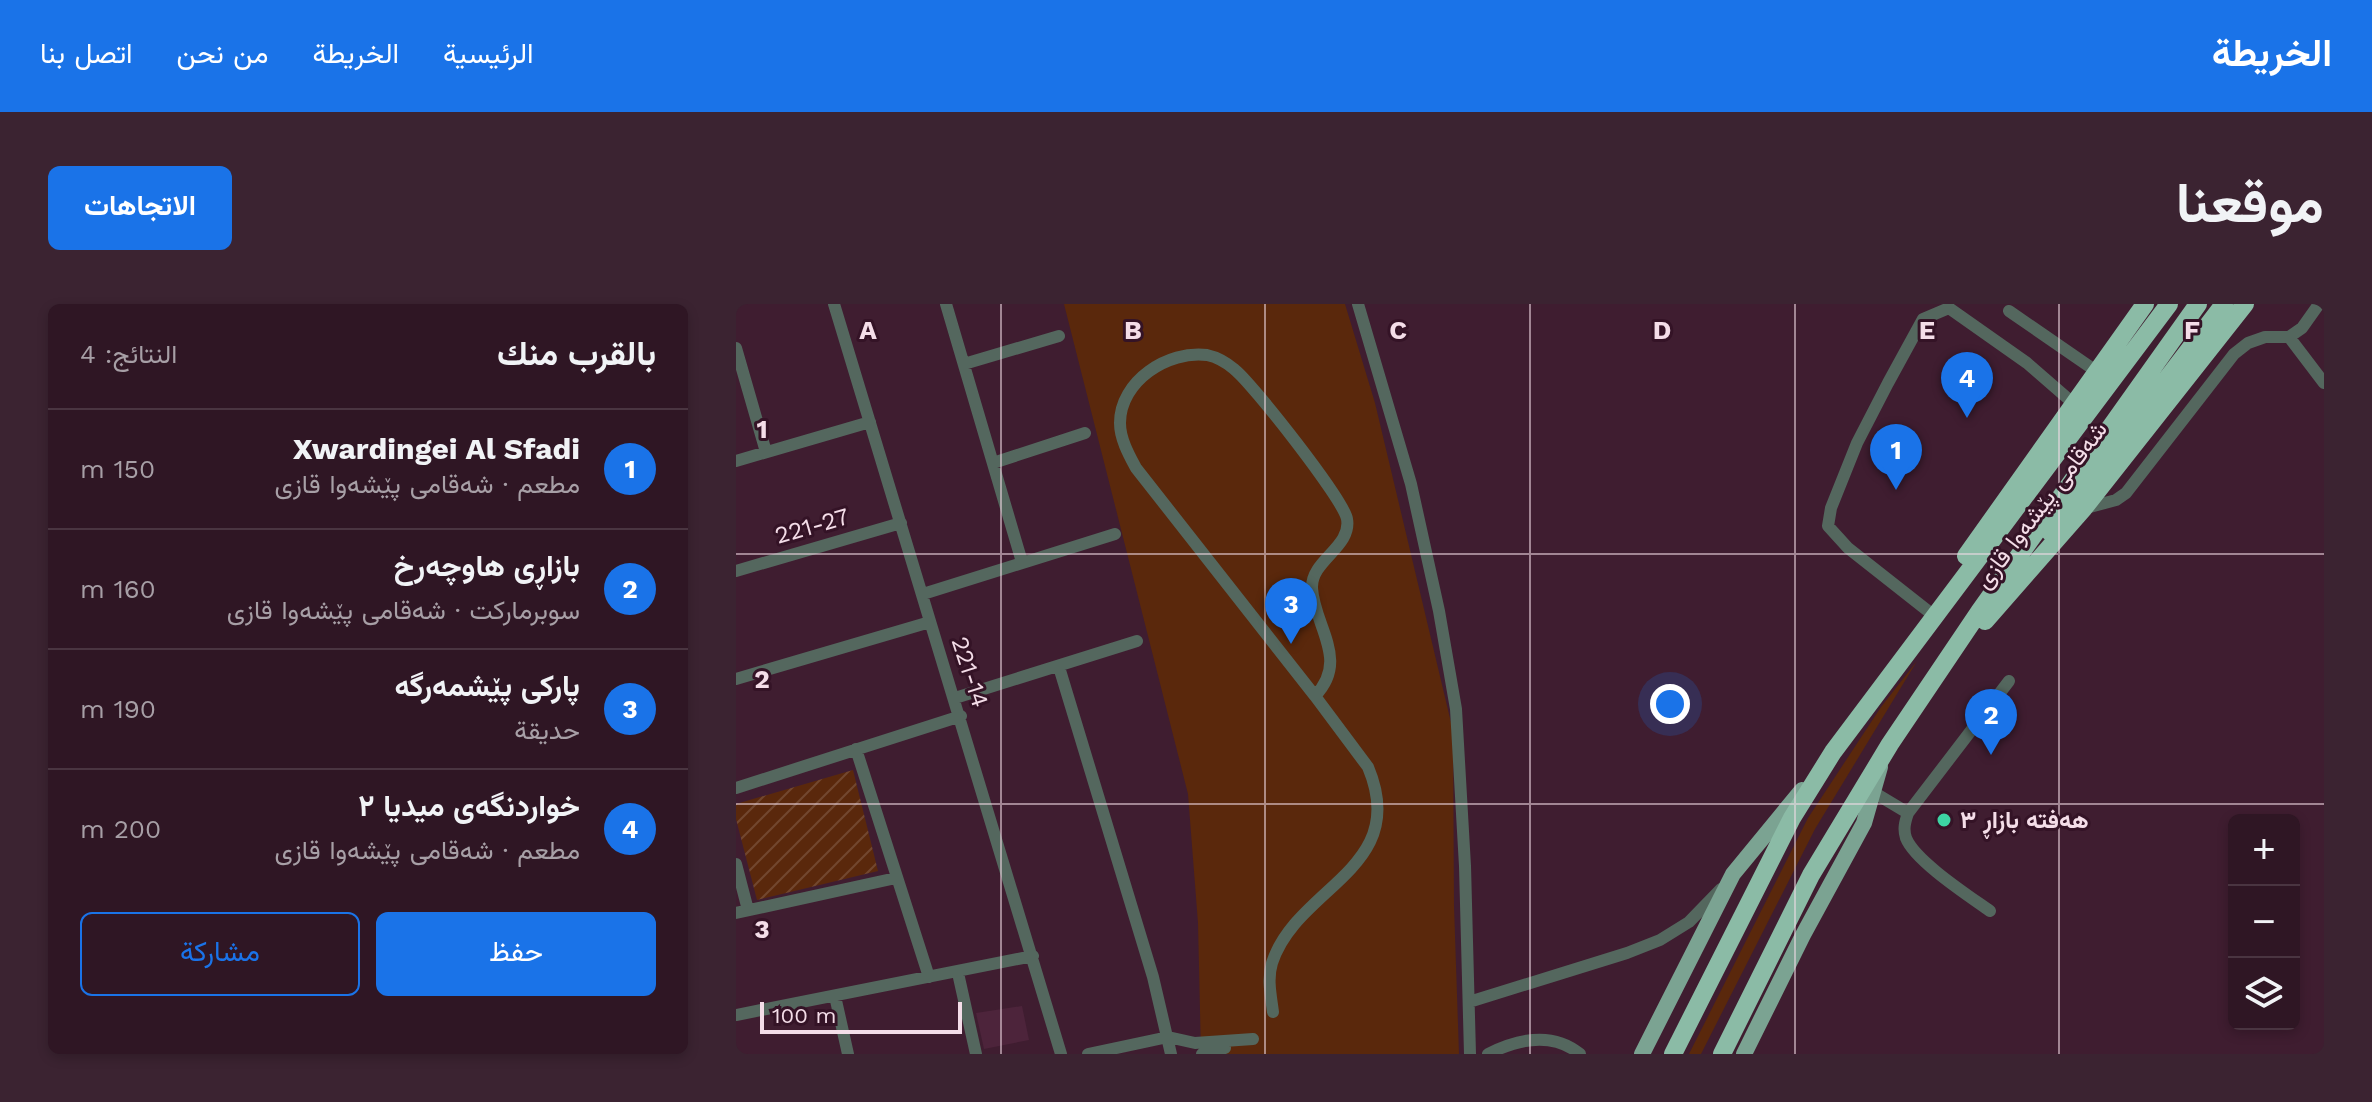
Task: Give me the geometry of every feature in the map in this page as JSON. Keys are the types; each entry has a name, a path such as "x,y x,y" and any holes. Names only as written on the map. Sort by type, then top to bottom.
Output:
{"highway":[{"name":"شەقامی پێشەوا قازی","path":"1881,686 1928,611 2145,304"},
{"name":"شەقامی پێشەوا قازی","path":"1673,1054 1792,818 1833,752 2169,304"},
{"name":"شەقامی پێشەوا قازی","path":"1722,1054 1811,875 1893,740 1988,600 2198,304"},
{"name":"شەقامی پێشەوا قازی","path":"1893,740 2224,304"},
{"path":"1985,621 2084,508 2245,304"},
{"path":"1735,1029 1753,1037"}],"main road":[{"path":"1744,1054 1803,935 1864,823 1893,740"},
{"path":"1642,1054 1733,874 1833,752"}],"street":[{"name":"221-14","path":"834,304 1061,1054"},
{"path":"946,304 1022,562"},
{"path":"1358,304 1411,484 1452,684 1462,794 1470,1048 1487,1054 1525,1040 1548,1039 1567,1045 1580,1054"},
{"path":"2084,508 2116,500 2126,493 2234,354 2248,343 2265,337 2289,337 2302,328 2319,304"},
{"path":"1928,611 1848,548 1828,526 1831,508 1857,443 1923,319 1949,308 2027,363 2073,403"},
{"path":"2009,311 2096,371"},
{"path":"964,364 1059,336"},
{"path":"2289,337 2324,383"},
{"path":"736,348 766,452"},
{"path":"1273,1012 1269,974 1272,960 1289,933 1367,849 1376,822 1374,780 1368,767 1315,696 1140,473 1125,447 1120,422 1125,398 1141,376 1159,365 1180,358 1206,355 1235,370 1328,484 1347,516 1348,528 1344,537 1312,581 1313,596 1328,638 1330,665 1325,686 1315,696"},
{"path":"736,461 870,422"},
{"path":"993,463 1085,433"},
{"name":"221-27","path":"736,571 901,523"},
{"path":"923,594 1115,534"},
{"path":"736,679 930,622"},
{"path":"955,698 1137,641"},
{"path":"1059,667 1171,1054"},
{"path":"1990,911 1919,855 1907,840 1904,826 1908,813 2009,681"},
{"path":"736,788 961,716"},
{"path":"856,749 929,977"},
{"path":"1873,792 1908,813"},
{"path":"736,864 742,912 896,878"},
{"path":"1469,1002 1660,940 1689,922 1733,874"},
{"path":"736,1015 1033,956"},
{"path":"958,973 976,1054"},
{"path":"835,996 848,1054"},
{"path":"1088,1054 1168,1037 1195,1043 1253,1043 1202,1054"}],"shaded area":[{"path":"1064,304 1345,304 1375,403 1453,731 1459,1054 1201,1054 1198,923 1188,794"},
{"path":"1917,661 1815,829 1701,1054 1689,1054 1808,818 1881,707"},
{"path":"853,770 878,871 757,900 736,819 736,804"},
{"path":"1022,1006 1029,1040 984,1049 976,1013"}],"place":[{"name":"خواردنگەی میدیا ٢","path":"1967,418"},
{"name":"Xwardingei Al Sfadi","path":"1896,490"},
{"name":"پارکی پێشمەرگە","path":"1291,644"},
{"name":"بازاڕی هاوچەرخ","path":"1991,755"},
{"name":"هەفتە بازاڕ ٣","path":"1944,820"}]}
